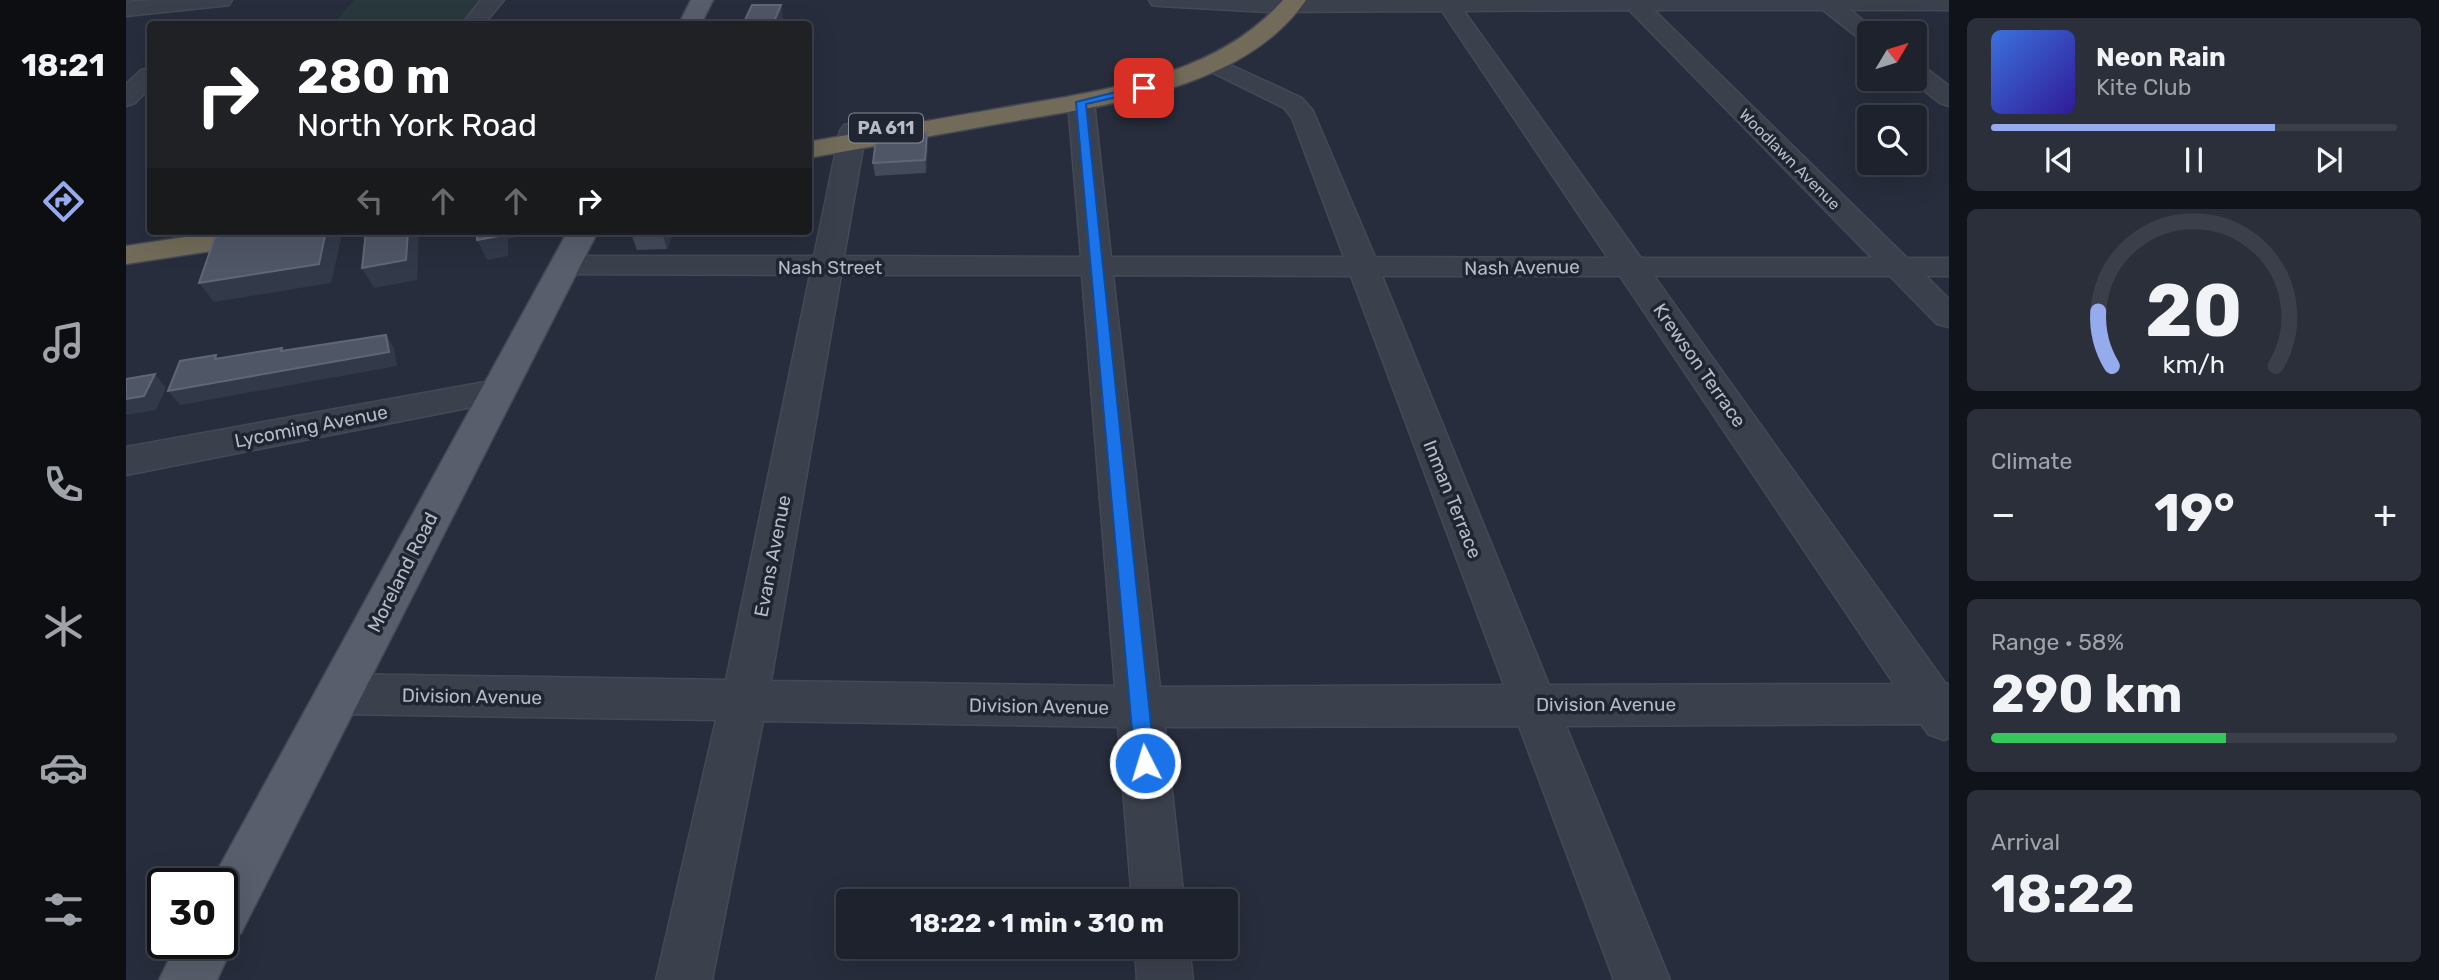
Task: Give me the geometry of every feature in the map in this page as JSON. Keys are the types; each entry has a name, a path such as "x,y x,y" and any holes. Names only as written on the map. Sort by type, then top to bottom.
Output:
{"highway":[{"name":"PA 611","path":"812,149 853,137 1081,102 1175,79 1213,64 1271,28 1294,2"},
{"name":"PA 611","path":"812,138 853,137"},
{"path":"126,237 147,234"},
{"path":"126,255 258,235"}],"main road":[{"path":"692,21 702,0"},
{"name":"Moreland Road","path":"238,884 574,248"},
{"path":"187,980 198,959"}],"street":[{"path":"126,9 221,0"},
{"path":"207,21 231,0"},
{"path":"475,21 494,0"},
{"path":"1160,0 1449,5 1633,2 1949,3"},
{"name":"Woodlawn Avenue","path":"1633,2 1949,317"},
{"path":"1827,2 1857,26"},
{"name":"Krewson Terrace","path":"1449,5 1944,711"},
{"name":"Inman Terrace","path":"1213,64 1293,103 1304,116 1642,980"},
{"path":"126,97 147,78"},
{"path":"1927,81 1949,97"},
{"path":"1081,102 1157,889"},
{"name":"Evans Avenue","path":"684,980 743,702 853,137"},
{"name":"Nash Street","path":"574,248 828,267 1096,267"},
{"name":"Nash Avenue","path":"1096,267 1949,267"},
{"name":"Lycoming Avenue","path":"126,461 496,392"},
{"name":"Division Avenue","path":"339,694 1140,707 1534,704 1944,711"},
{"path":"1163,959 1165,980"}],"shaded area":[{"path":"354,0 484,0 466,21 336,21"}],"building":[{"path":"752,5 781,5 774,21 744,21"},
{"path":"927,132 925,160 873,163 876,139"},
{"path":"325,235 319,264 199,283 215,237"},
{"path":"366,235 408,235 406,260 362,268"},
{"path":"477,235 499,235 499,236 477,240"},
{"path":"632,235 663,235 663,236"},
{"path":"386,335 389,352 168,391 180,361 216,355 215,359 282,348 281,351"},
{"path":"155,374 144,396 126,399 126,379"}],"route":[{"path":"1144,88 1081,102 1145,763"}]}
